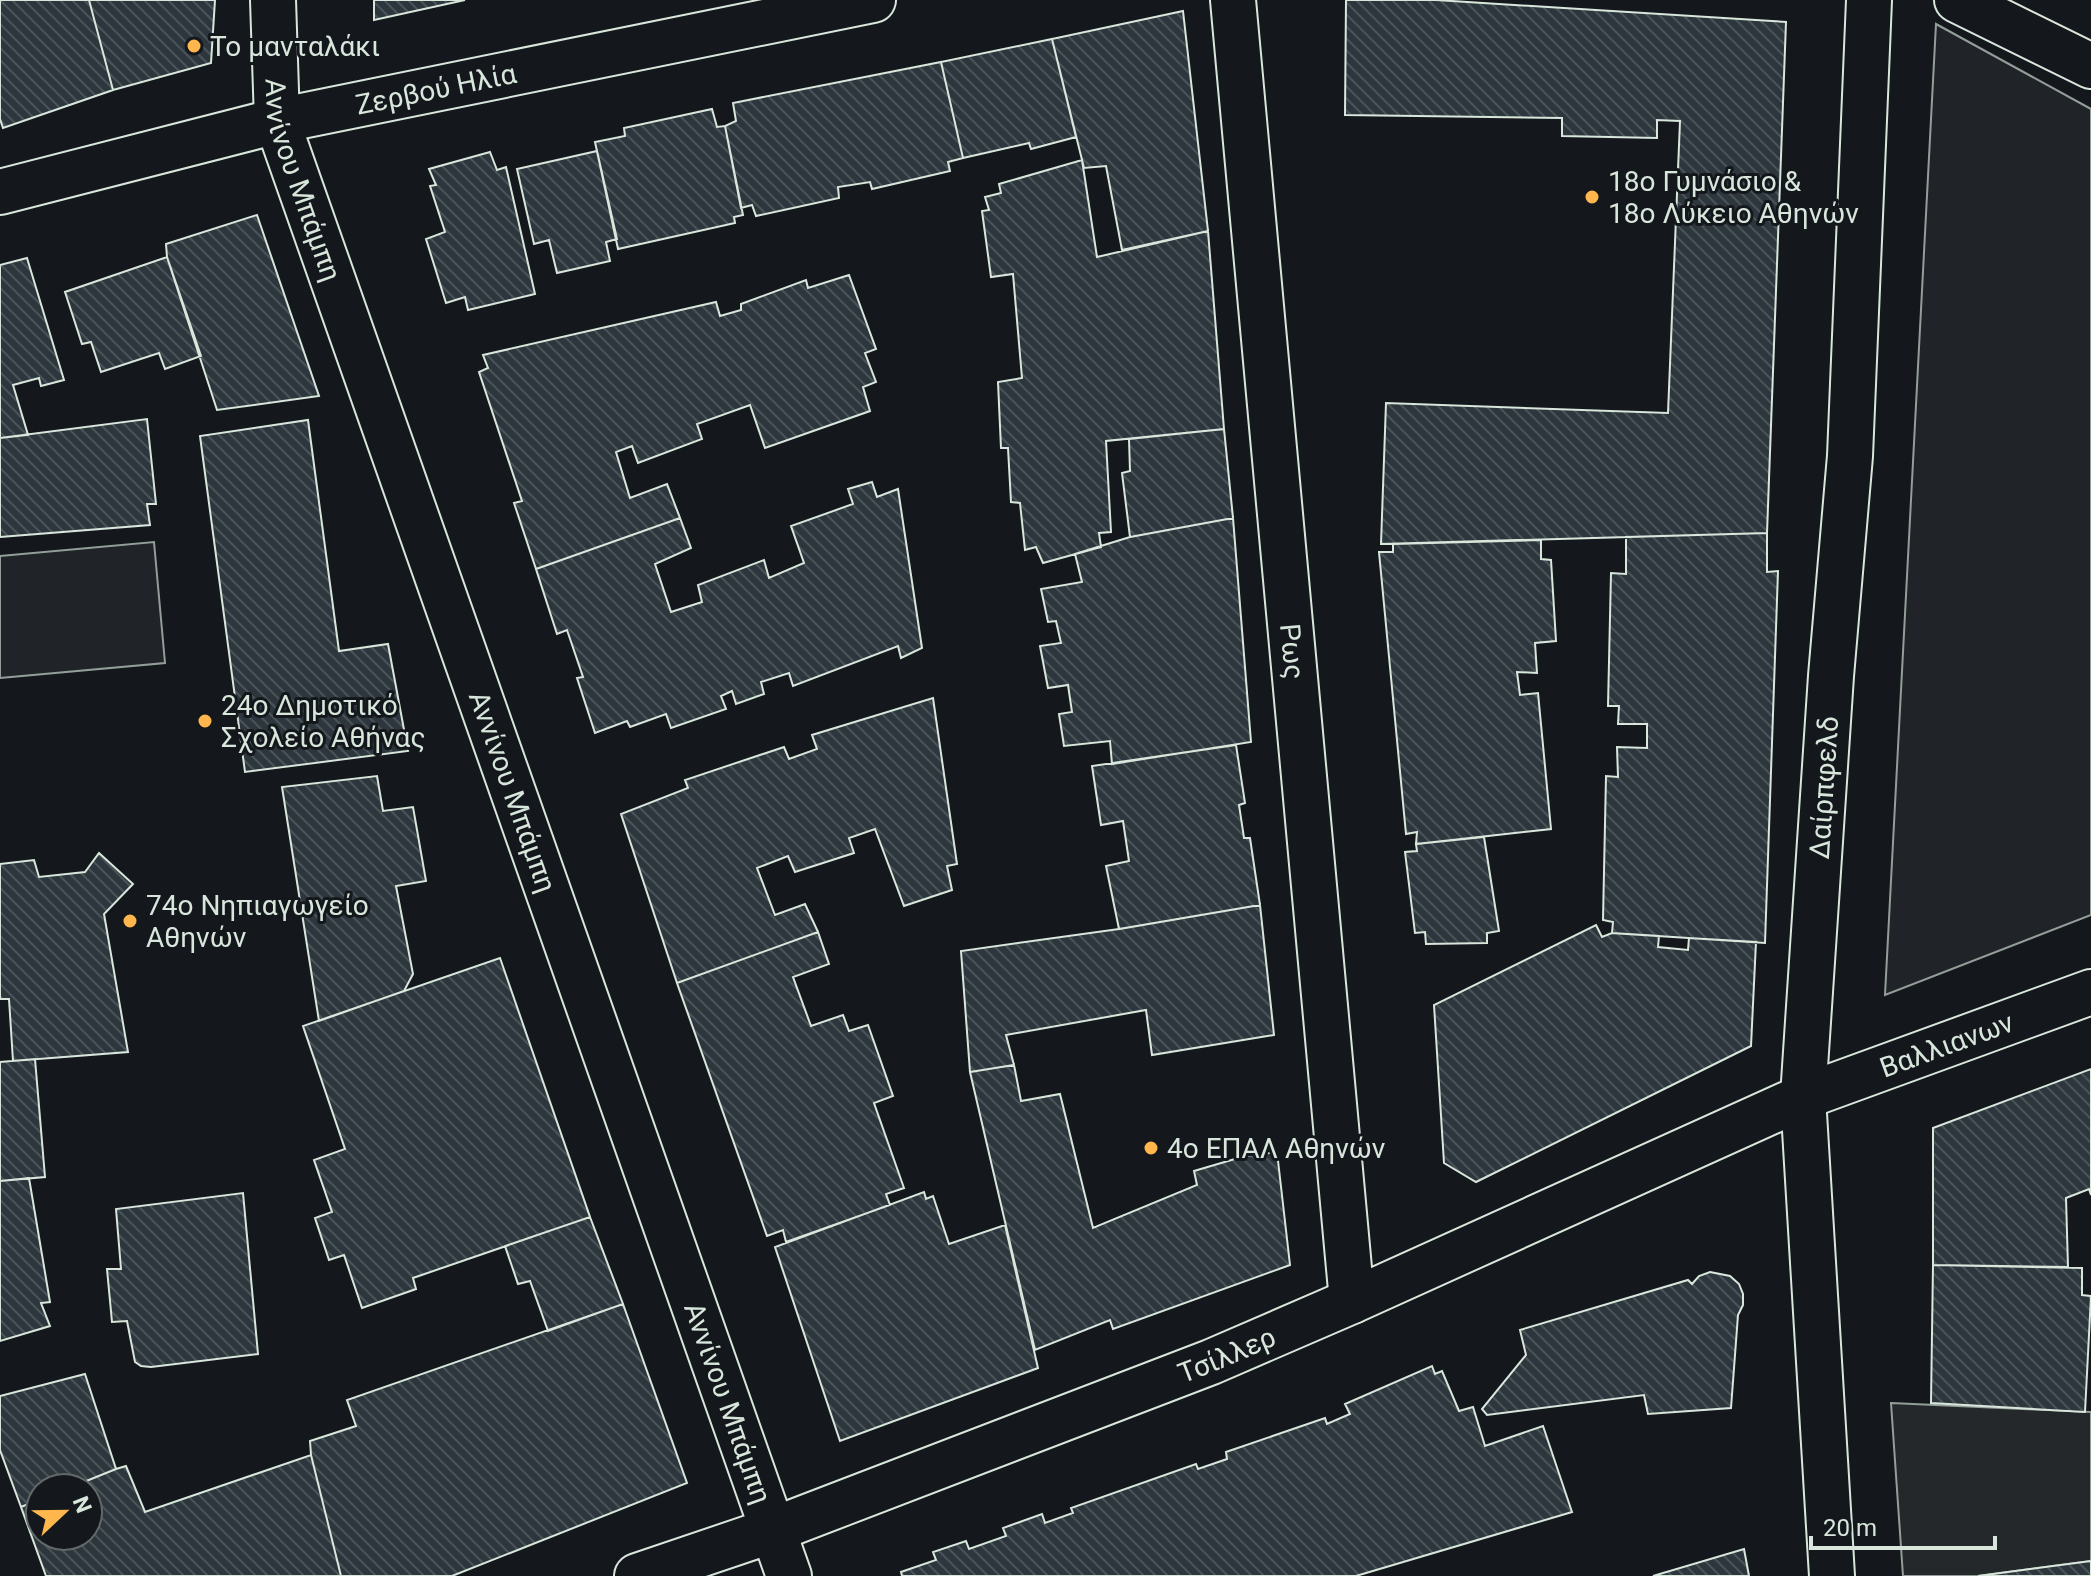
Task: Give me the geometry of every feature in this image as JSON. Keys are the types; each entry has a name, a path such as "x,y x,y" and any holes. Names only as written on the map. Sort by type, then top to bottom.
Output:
{"street":[{"name":"Αννίνου Μπάμπη","path":"273,0 277,121 789,1576"},
{"name":"Ζερβού Ηλία","path":"0,192 277,121 873,0"},
{"name":"Ρως","path":"1233,0 1352,1301"},
{"name":"Δαίρπφελδ","path":"1832,1576 1803,1097 1831,676 1850,456 1869,0"},
{"path":"1957,0 2091,66"},
{"name":"Βαλλιανων","path":"1803,1097 2091,992"},
{"name":"Τσίλλερ","path":"637,1576 773,1530 1211,1362 1803,1097"}],"shaded area":[{"path":"1936,24 2091,109 2091,915 1885,995"},
{"path":"154,542 165,663 0,678 0,556"},
{"path":"1891,1403 2091,1412 2091,1561 1978,1576 1903,1576"}],"building":[{"path":"0,0 89,0 113,90 3,128 0,119"},
{"path":"89,0 215,0 211,63 113,90"},
{"path":"374,0 465,0 374,20"},
{"path":"1346,0 1436,0 1786,22 1767,533 1381,544 1386,403 1668,413 1680,121 1657,120 1657,138 1562,136 1562,118 1345,115"},
{"path":"1183,11 1208,231 1122,250 1106,166 1084,168 1052,39"},
{"path":"1052,39 1076,137 1031,149 1029,143 963,158 941,62"},
{"path":"941,62 963,158 948,162 950,171 872,189 870,182 838,187 839,198 756,216 752,205 741,208 725,126 736,121 733,103"},
{"path":"712,109 717,127 725,126 743,215 734,217 735,223 618,249 595,142 625,136 624,128"},
{"path":"597,151 617,239 606,242 610,261 557,273 549,240 534,244 517,169"},
{"path":"490,152 497,170 506,167 535,294 468,310 465,297 446,303 426,239 445,232 430,186 436,185 429,169"},
{"path":"1082,160 1097,257 1208,231 1224,429 1106,441 1111,532 1099,533 1101,547 1043,563 1036,547 1025,550 1020,503 1011,502 1008,448 1001,448 998,382 1022,378 1013,274 991,277 982,211 989,210 985,197 1001,193 999,184"},
{"path":"257,215 319,396 217,410 167,257 166,244"},
{"path":"167,257 201,356 165,369 159,353 101,372 91,342 82,344 65,292"},
{"path":"27,258 64,380 41,386 39,378 13,385 28,435 0,438 0,265"},
{"path":"849,275 876,349 865,353 876,382 863,387 870,411 765,448 750,405 697,424 702,439 638,463 632,446 616,452 630,498 667,484 680,518 536,569 514,503 522,501 479,372 488,368 483,355 716,302 720,316 741,310 741,304 806,280 808,288"},
{"path":"147,419 156,504 147,504 150,525 0,537 0,438"},
{"path":"308,420 339,651 388,644 408,751 245,772 200,436"},
{"path":"1224,429 1233,518 1130,537 1122,473 1130,471 1129,439"},
{"path":"872,482 877,497 898,489 922,648 901,658 898,646 793,686 789,673 761,682 764,694 736,704 732,691 721,696 726,709 671,728 666,714 630,727 627,721 595,733 577,678 583,677 567,630 557,634 536,569 680,518 691,548 655,564 671,612 702,602 698,585 764,560 769,578 804,563 791,526 853,504 848,489"},
{"path":"1233,518 1251,742 1112,764 1110,741 1064,746 1059,714 1072,712 1068,685 1048,688 1040,646 1061,643 1056,621 1048,622 1041,589 1082,582 1075,554 1130,537"},
{"path":"1767,533 1767,572 1778,571 1765,943 1612,933 1613,922 1603,920 1606,776 1618,777 1617,747 1647,748 1647,724 1618,724 1619,706 1608,706 1611,573 1626,574 1626,537"},
{"path":"1541,540 1541,559 1551,560 1556,641 1535,643 1537,673 1517,672 1520,695 1538,693 1551,829 1416,844 1417,832 1406,834 1379,552 1393,552 1393,544"},
{"path":"933,698 957,864 947,866 952,890 904,906 875,829 849,838 854,853 795,872 788,856 757,868 775,915 805,904 818,932 677,983 621,814 688,788 685,780 784,747 789,759 817,749 812,735"},
{"path":"1236,745 1245,803 1239,805 1244,838 1250,838 1260,905 1119,929 1106,866 1129,861 1123,821 1101,825 1092,766"},
{"path":"377,776 383,811 413,807 426,881 396,886 413,974 404,991 319,1021 282,787"},
{"path":"1484,837 1499,931 1487,933 1487,943 1426,944 1425,932 1415,933 1405,852 1417,851 1416,844"},
{"path":"99,853 133,884 104,914 128,1052 13,1061 9,999 0,999 0,864 34,860 39,877 85,872"},
{"path":"1260,905 1274,1035 1152,1055 1146,1010 1006,1035 1014,1065 970,1072 961,951"},
{"path":"1596,925 1602,937 1612,933 1659,936 1658,947 1688,950 1689,938 1756,942 1751,1046 1476,1182 1444,1163 1434,1005"},
{"path":"818,932 829,964 793,977 811,1026 843,1015 849,1031 868,1025 893,1096 874,1103 904,1188 886,1194 890,1205 786,1242 783,1230 767,1236 677,983"},
{"path":"500,958 590,1217 413,1278 416,1289 362,1308 344,1255 329,1260 315,1218 332,1212 314,1160 345,1149 303,1026"},
{"path":"35,1059 45,1177 0,1181 0,1062"},
{"path":"1014,1065 1021,1101 1060,1094 1093,1228 1197,1185 1194,1171 1245,1156 1277,1152 1290,1265 1113,1329 1110,1320 1035,1350 970,1072"},
{"path":"2091,1069 2091,1195 2089,1189 2066,1198 2068,1267 1933,1265 1933,1128"},
{"path":"29,1178 50,1302 41,1303 50,1326 0,1341 0,1181"},
{"path":"924,1192 926,1199 933,1196 949,1244 1005,1225 1038,1368 840,1441 775,1247"},
{"path":"243,1193 258,1354 141,1366 135,1362 127,1321 112,1322 107,1269 121,1269 116,1209"},
{"path":"590,1217 623,1304 548,1331 530,1281 518,1284 505,1246"},
{"path":"1933,1265 2082,1268 2082,1295 2091,1296 2085,1412 1931,1403"},
{"path":"1710,1272 1730,1276 1739,1284 1743,1294 1743,1305 1738,1315 1731,1408 1648,1414 1644,1395 1487,1415 1482,1409 1526,1355 1520,1330 1688,1280 1692,1284 1699,1276"},
{"path":"623,1304 687,1483 452,1576 341,1576 310,1441 356,1426 347,1400"},
{"path":"1432,1366 1435,1374 1442,1371 1459,1411 1473,1407 1485,1446 1543,1426 1572,1512 1356,1576 902,1576 901,1572 936,1560 933,1552 966,1541 969,1549 1006,1536 1003,1528 1042,1514 1045,1523 1073,1513 1071,1508 1196,1464 1198,1469 1227,1459 1226,1452 1325,1418 1327,1424 1350,1414 1345,1404"},
{"path":"85,1374 116,1469 104,1474 24,1472 24,1506 21,1507 0,1450 0,1396"},
{"path":"311,1455 341,1576 46,1576 37,1552 104,1552 104,1474 126,1466 145,1512"},
{"path":"1744,1549 1749,1576 1653,1576"},
{"path":"2091,1561 2091,1576 1978,1576"}],"place":[{"name":"Το μανταλάκι","path":"194,46"},
{"name":"18ο Γυμνάσιο & 18ο Λύκειο Αθηνών","path":"1592,197"},
{"name":"24ο Δημοτικό Σχολείο Αθήνας","path":"205,721"},
{"name":"74ο Νηπιαγωγείο Αθηνών","path":"130,921"},
{"name":"4ο ΕΠΑΛ Αθηνών","path":"1151,1148"}]}
